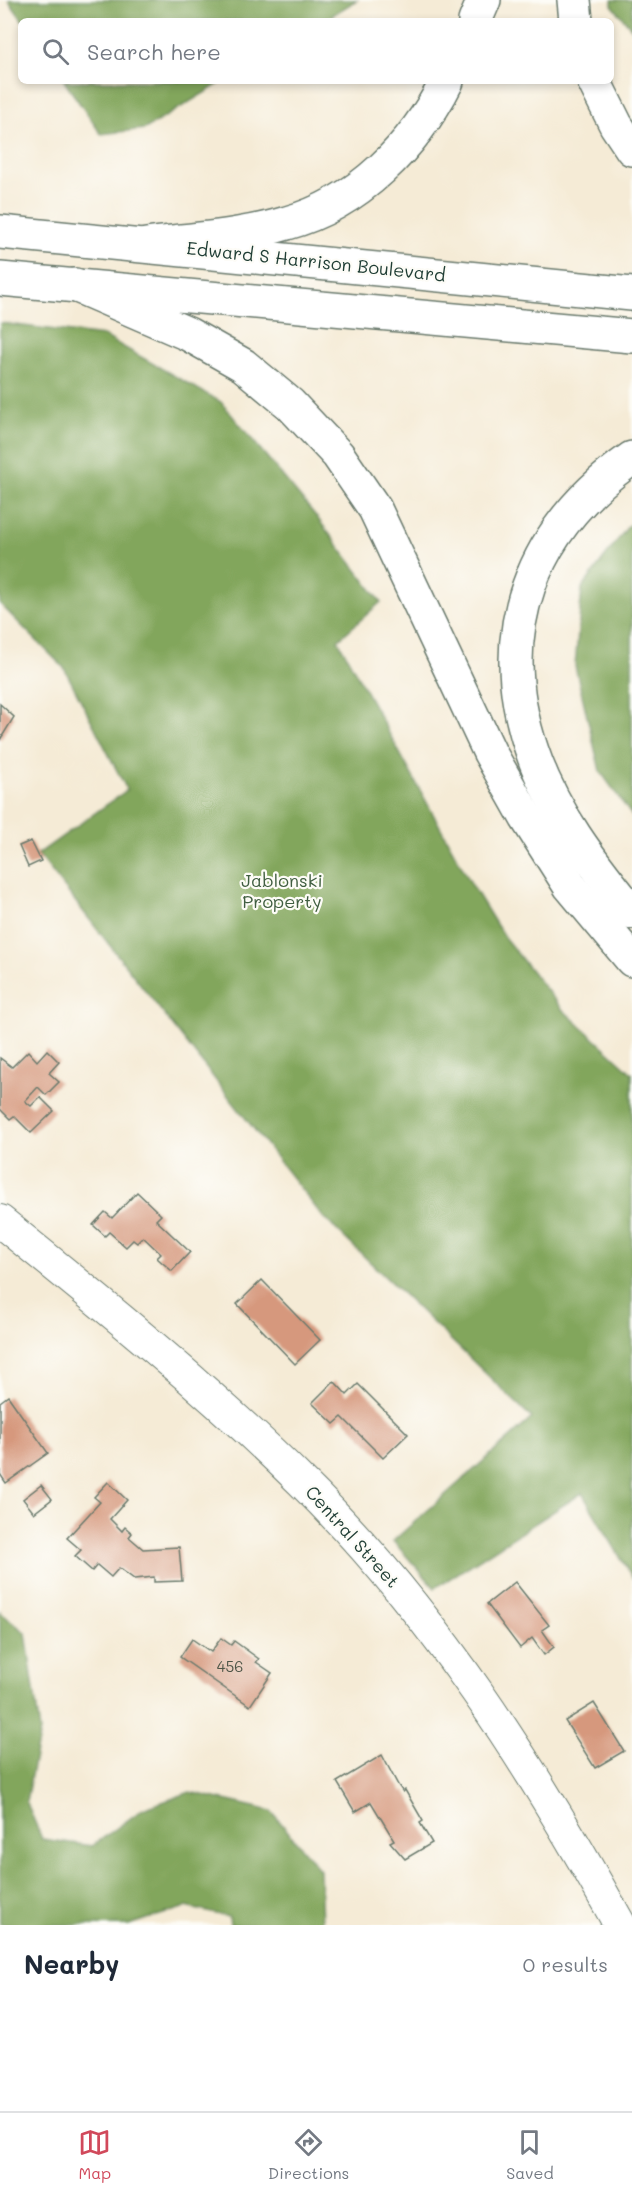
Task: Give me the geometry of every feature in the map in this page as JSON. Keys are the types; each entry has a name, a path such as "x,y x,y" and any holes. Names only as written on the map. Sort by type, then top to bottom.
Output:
{"main road":[{"path":"476,18 484,0"},
{"path":"574,0 576,18"},
{"path":"146,245 245,233 288,223 328,206 354,190 399,152 418,131 445,84"},
{"path":"596,84 616,125 632,149"},
{"name":"Edward S Harrison Boulevard","path":"0,232 632,294"},
{"path":"0,279 632,336"},
{"path":"75,285 189,334 243,365 290,404 338,455 375,509 490,753 526,817 570,886 632,960"},
{"path":"632,458 594,486 574,506 552,537 527,588 519,617 516,652 517,687 523,722 544,780 580,844 632,912"}],"street":[{"name":"Central Street","path":"0,1221 192,1380 303,1483 383,1570 479,1694 556,1813 620,1925"}],"green space":[{"path":"8,0 357,0 328,18 21,18"},
{"path":"612,0 632,0 632,29 612,5"},
{"path":"66,84 219,84 145,129 101,134"},
{"name":"Jablonski Property","path":"0,323 104,336 221,402 315,515 381,602 338,640 472,885 504,937 562,1009 632,1073 632,1577 582,1493 435,1588 393,1541 532,1418 323,1217 38,854 127,790 64,668 0,604"},
{"path":"632,524 632,816 600,771 575,666 582,588 628,526"},
{"path":"0,1612 26,1633 40,1731 26,1801 42,1839 92,1846 143,1809 190,1792 271,1811 320,1870 322,1925 230,1925 229,1917 186,1907 128,1925 0,1925"}],"building":[{"path":"0,704 14,717 0,740"},
{"path":"31,841 41,861 28,867 19,846"},
{"path":"47,1050 59,1062 49,1073 59,1082 46,1095 38,1087 25,1101 31,1106 40,1097 54,1111 31,1133 14,1116 10,1119 0,1109 0,1058 12,1067 28,1051 37,1061"},
{"path":"137,1192 161,1215 156,1220 190,1252 172,1271 157,1258 161,1254 143,1237 137,1243 133,1240 126,1247 109,1232 105,1236 93,1225 105,1212 112,1218"},
{"path":"262,1280 320,1340 295,1364 237,1304"},
{"path":"334,1381 347,1395 358,1384 408,1434 383,1458 342,1417 334,1424 312,1403"},
{"path":"8,1396 48,1453 6,1483 0,1474 0,1402"},
{"path":"108,1482 127,1500 110,1519 122,1531 125,1527 132,1533 129,1537 143,1549 179,1547 182,1581 154,1582 154,1577 134,1579 119,1568 111,1577 97,1565 92,1571 75,1556 81,1550 67,1538 100,1502 94,1497"},
{"path":"41,1485 52,1499 34,1513 23,1499"},
{"path":"515,1582 549,1625 542,1630 554,1647 544,1655 532,1638 520,1648 487,1604"},
{"path":"221,1638 231,1645 234,1641 259,1659 256,1662 272,1673 250,1706 180,1657 192,1639 211,1652"},
{"path":"594,1703 624,1751 595,1768 565,1721"},
{"path":"382,1755 398,1785 403,1792 405,1790 423,1821 420,1823 432,1843 405,1859 390,1842 394,1840 371,1802 355,1812 337,1782"}]}
